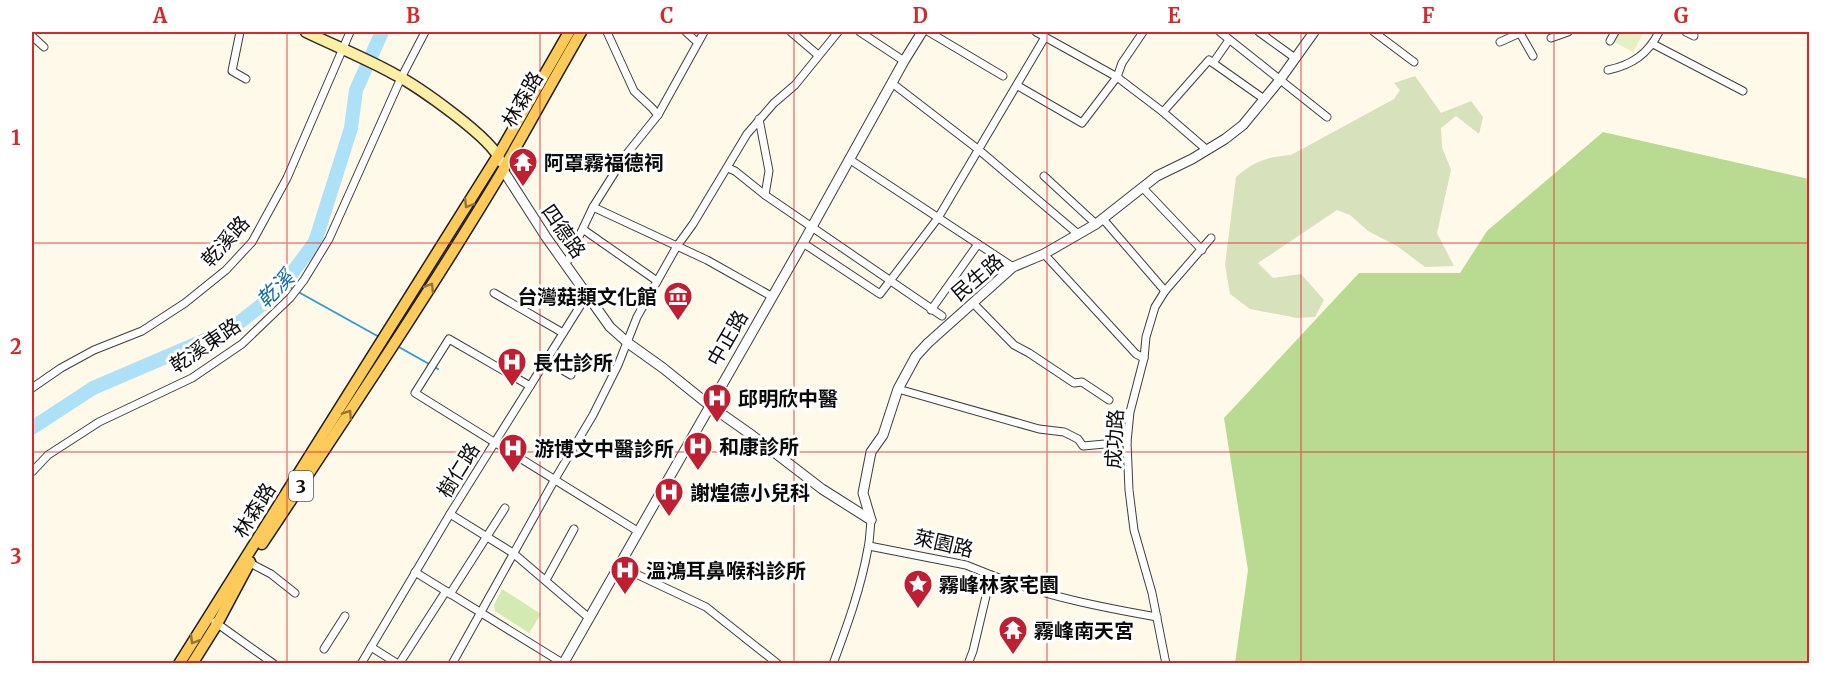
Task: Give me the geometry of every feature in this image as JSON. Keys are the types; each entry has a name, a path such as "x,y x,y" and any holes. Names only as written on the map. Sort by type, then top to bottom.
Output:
{"main road":[{"path":"306,32 324,36 347,51 399,76 468,124 499,154"},
{"name":"林森路","path":"394,334 569,32"},
{"name":"林森路","path":"394,334 503,170 581,32"},
{"name":"四德路","path":"499,154 503,170"},
{"name":"3","path":"385,348 394,334"},
{"name":"林森路","path":"180,663 212,621 250,563 385,348"},
{"name":"林森路","path":"192,663 212,621 385,348"}],"street":[{"path":"240,32 232,71 246,79"},
{"name":"乾溪路","path":"32,388 94,350 142,331 185,303 226,270 252,242 287,178 347,51 350,32"},
{"name":"乾溪東路","path":"32,472 48,455 99,422 192,378 242,345 290,298 304,280 329,238 399,76 425,32"},
{"path":"607,32 634,91 658,116"},
{"path":"686,32 697,42"},
{"path":"566,264 593,207 626,156 658,116 704,32"},
{"path":"790,32 818,55"},
{"path":"452,663 593,416 628,343 637,317 677,246 728,168 747,134 759,119 795,85 838,32"},
{"path":"860,32 904,61"},
{"name":"中正路","path":"563,663 922,32"},
{"path":"929,32 1003,76"},
{"path":"1036,32 1117,77 1207,150"},
{"path":"1018,86 1082,123 1117,77 1122,63 1143,32"},
{"path":"1220,32 1327,117"},
{"path":"1259,32 1295,58"},
{"name":"民生路","path":"834,663 849,621 869,546 871,520 863,493 871,452 883,435 898,389 916,356 1013,267 1044,254 1100,221 1157,176 1207,150 1243,125 1280,81 1314,32"},
{"path":"1374,32 1414,62"},
{"path":"1500,42 1521,32 1533,56"},
{"path":"1551,38 1568,32"},
{"path":"1610,41 1615,32"},
{"path":"1608,70 1623,67 1638,59 1653,44 1659,32"},
{"path":"1686,32 1694,36"},
{"path":"32,36 44,46"},
{"path":"803,243 880,294 938,218 1045,37"},
{"path":"1213,63 1229,40"},
{"path":"1653,44 1743,91"},
{"path":"1163,112 1209,60 1264,99"},
{"path":"892,83 979,150 1078,234"},
{"path":"759,119 769,171 765,195"},
{"path":"849,159 1013,267"},
{"path":"728,168 942,316"},
{"name":"四德路","path":"503,170 540,229 610,327 709,405"},
{"path":"1044,176 1100,221 1165,291"},
{"path":"1143,188 1202,250"},
{"path":"593,207 677,246 771,296"},
{"path":"584,230 657,281"},
{"name":"成功路","path":"1166,663 1152,593 1134,530 1129,490 1127,442 1130,412 1144,358 1146,337 1155,308 1165,291 1211,238"},
{"path":"932,310 978,244"},
{"path":"1044,254 1136,354 1144,358"},
{"path":"494,293 563,333"},
{"name":"樹仁路","path":"361,663 450,514 587,296"},
{"path":"973,303 1014,345 1074,383 1082,382 1109,400"},
{"path":"530,386 449,339 415,393 639,532"},
{"path":"546,361 571,375"},
{"path":"898,389 1039,429 1064,432 1078,439 1083,446 1127,442"},
{"path":"709,405 822,489 871,520"},
{"path":"371,647 399,663 505,508"},
{"path":"450,514 513,553 589,618"},
{"path":"546,580 574,530"},
{"name":"萊園路","path":"869,546 966,565 991,575 973,651 968,663"},
{"path":"250,563 271,574 295,593"},
{"path":"619,566 706,607 778,663"},
{"path":"415,572 563,663"},
{"path":"991,575 1028,589 1104,608 1157,617"},
{"path":"324,649 345,616"},
{"path":"212,621 274,663"}],"green space":[{"path":"1620,32 1644,32 1633,52 1614,42"},
{"path":"1415,76 1441,113 1471,101 1483,117 1479,134 1456,116 1441,128 1442,147 1451,170 1437,233 1454,266 1425,267 1397,246 1368,231 1350,215 1337,210 1258,263 1273,278 1301,274 1324,300 1315,317 1297,318 1250,309 1230,294 1225,265 1236,177 1261,161 1291,155 1394,99 1400,90 1394,83"},
{"path":"1603,132 1809,179 1809,663 1235,663 1248,570 1224,418 1359,273 1460,273 1487,231"},
{"path":"502,589 541,614 529,633 495,611 494,605"}],"waterway":[{"name":"乾溪","path":"32,428 93,388 231,329 278,292 315,242 351,128 356,90 382,32"},
{"path":"284,284 381,338"},
{"path":"397,346 438,369"}],"place":[{"name":"阿罩霧福德祠","path":"523,188"},
{"name":"台灣菇類文化館","path":"678,322"},
{"name":"長仕診所","path":"512,388"},
{"name":"邱明欣中醫","path":"717,424"},
{"name":"和康診所","path":"698,472"},
{"name":"游博文中醫診所","path":"513,474"},
{"name":"謝煌德小兒科","path":"669,518"},
{"name":"溫鴻耳鼻喉科診所","path":"625,596"},
{"name":"霧峰林家宅園","path":"918,610"},
{"name":"霧峰南天宮","path":"1013,656"}]}
